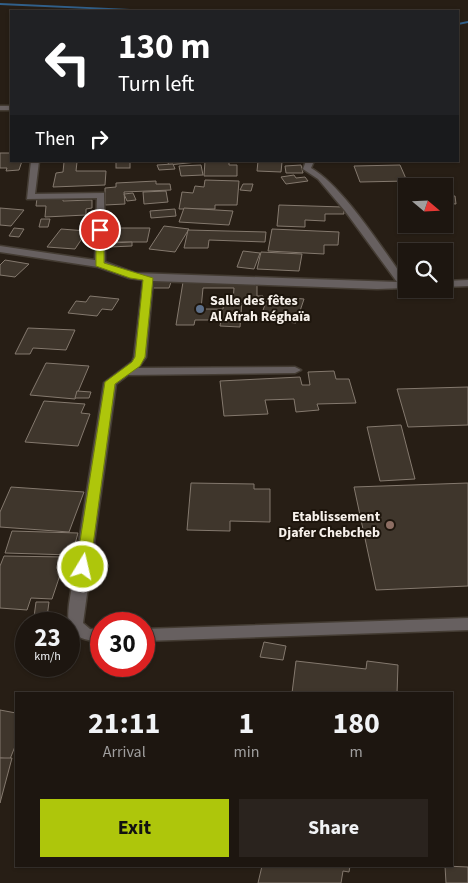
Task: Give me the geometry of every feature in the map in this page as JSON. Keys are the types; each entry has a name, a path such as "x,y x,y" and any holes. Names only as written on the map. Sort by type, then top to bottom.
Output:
{"street":[{"path":"35,162 30,197 101,195 100,264"},
{"path":"310,162 307,169 321,177 348,208 398,276"},
{"path":"0,249 100,264 133,276 148,278 398,285"},
{"path":"90,635 86,634 76,625 110,382 122,372 137,364 140,357 148,278"},
{"path":"453,284 468,283"},
{"path":"122,372 295,370"},
{"path":"155,635 468,624"}],"building":[{"path":"0,153 10,153 10,162 22,162 19,170 6,171 7,168 0,168"},
{"path":"64,162 77,162 76,171 106,171 105,185 53,187 56,173 63,172"},
{"path":"116,162 130,162 130,168 116,168"},
{"path":"168,162 197,162 169,165"},
{"path":"205,162 229,162 229,165 237,165 237,176 204,176"},
{"path":"258,162 282,162 281,172 257,171"},
{"path":"173,164 175,169 159,170 157,165"},
{"path":"201,165 203,175 181,176 179,166"},
{"path":"301,165 303,173 286,173 285,166"},
{"path":"400,165 406,178 398,178 398,181 360,182 354,166"},
{"path":"294,175 296,178 305,177 308,181 286,184 281,177"},
{"path":"205,180 239,181 237,205 215,205 215,209 179,209 182,192 193,193 195,186 204,187"},
{"path":"156,181 156,184 170,184 171,190 124,192 125,204 105,205 105,188 116,187 116,183"},
{"path":"243,184 253,184 251,191 240,190"},
{"path":"166,191 168,202 144,204 143,192"},
{"path":"133,193 136,200 127,201 124,194"},
{"path":"453,196 455,196 456,204 453,204"},
{"path":"63,197 63,201 92,200 92,208 86,209 86,215 45,217 46,206 36,206 37,198"},
{"path":"279,205 343,207 344,214 325,214 325,221 305,220 305,227 277,226"},
{"path":"0,208 24,210 11,226 0,225"},
{"path":"184,208 233,211 229,225 179,222"},
{"path":"175,209 176,216 151,218 150,211"},
{"path":"41,219 50,219 48,227 39,227"},
{"path":"164,226 189,229 175,252 149,249"},
{"path":"14,228 24,229 19,237 9,236"},
{"path":"113,228 150,228 147,242 109,242"},
{"path":"61,229 87,231 75,249 47,247"},
{"path":"272,229 339,232 338,245 324,245 324,254 268,251"},
{"path":"188,230 266,232 265,242 209,240 208,248 184,248"},
{"path":"132,242 132,246 109,247 110,243"},
{"path":"243,251 260,253 254,269 237,267"},
{"path":"261,252 302,254 299,271 257,269"},
{"path":"5,260 29,264 15,277 0,275 0,265"},
{"path":"154,281 171,282 169,288 152,288"},
{"path":"183,282 257,283 257,296 263,296 262,301 242,301 240,327 220,326 221,320 195,320 194,325 176,325","holes":["203,288 234,288 233,301 224,301 223,309 201,309"]},
{"path":"90,296 119,299 112,310 102,309 97,316 68,313 76,301 86,302"},
{"path":"268,296 304,299 296,323 260,319"},
{"path":"28,328 75,330 66,350 33,348 30,354 15,354"},
{"path":"46,363 89,366 75,399 30,395"},
{"path":"334,371 336,379 349,379 356,403 317,404 319,410 296,412 294,399 265,400 268,414 224,416 220,381 300,377 302,385 310,385 308,372"},
{"path":"468,387 468,425 408,427 397,389"},
{"path":"77,391 91,392 89,398 75,398"},
{"path":"44,401 85,404 81,413 90,414 78,446 25,442"},
{"path":"401,425 415,479 380,481 367,427"},
{"path":"191,483 254,484 254,489 270,489 270,522 230,521 230,531 187,530"},
{"path":"468,483 468,586 376,590 354,487"},
{"path":"11,487 84,492 69,532 0,527 0,512"},
{"path":"12,531 78,533 72,555 5,553"},
{"path":"4,556 66,557 52,599 31,598 27,610 0,608 0,566"},
{"path":"36,602 49,602 48,612 35,612"},
{"path":"264,642 286,646 283,660 260,657"},
{"path":"296,661 366,669 367,661 398,665 397,692 292,692"},
{"path":"0,710 15,713 15,746 10,759 0,758"},
{"path":"0,758 12,758 0,803"},
{"path":"262,867 350,867 349,872 343,871 341,883 258,883"},
{"path":"445,867 468,867 468,883 446,883"}],"waterway":[{"path":"0,4 130,10"},
{"path":"459,24 468,22"}],"place":[{"name":"Salle des fêtes Al Afrah Réghaïa","path":"200,309"},
{"name":"Etablissement Djafer Chebcheb","path":"390,525"}],"route":[{"path":"83,567 110,382 122,372 137,364 140,357 148,278 133,276 100,264 100,230"}]}
